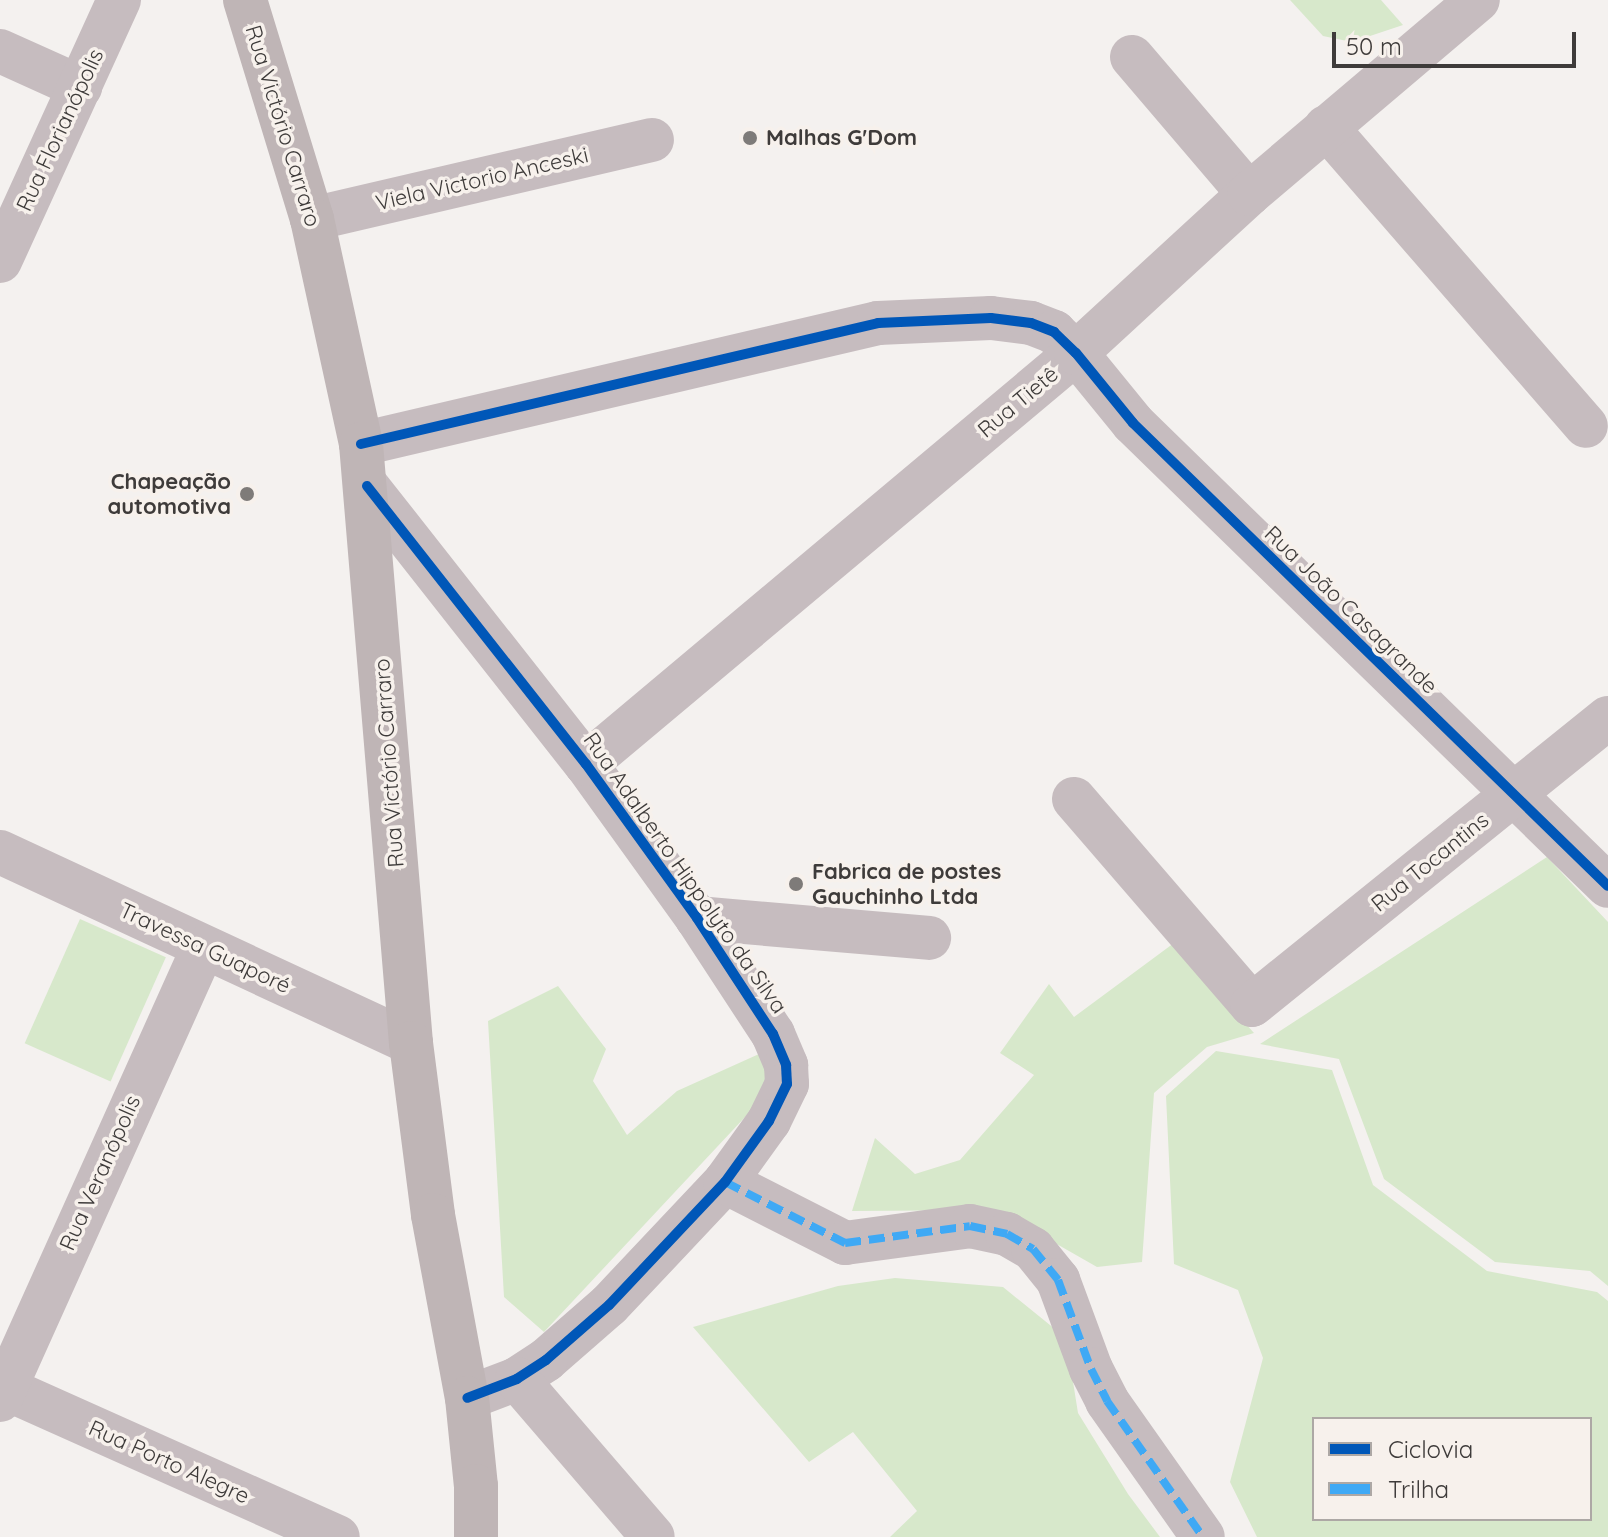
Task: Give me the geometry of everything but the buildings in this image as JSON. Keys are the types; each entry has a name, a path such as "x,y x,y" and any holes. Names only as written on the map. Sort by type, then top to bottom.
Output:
{"main road":[{"name":"Rua Victório Carraro","path":"245,0 312,219 364,465 411,1043 433,1215 467,1398 476,1486 476,1537"}],"street":[{"name":"Rua Florianópolis","path":"0,261 119,0"},
{"name":"Rua Tietê","path":"586,764 1076,353 1249,194 1478,0"},
{"path":"0,51 80,87"},
{"path":"1132,57 1249,194"},
{"path":"1326,127 1586,426"},
{"name":"Viela Victorio Anceski","path":"312,219 652,140"},
{"name":"Rua João Casagrande","path":"364,465 878,323 991,318 1031,323 1054,332 1076,353 1133,423 1608,886"},
{"name":"Rua Adalberto Hippolyto da Silva","path":"364,465 697,918 773,1034 786,1065 787,1084 779,1103 725,1182 609,1305 546,1360 517,1379 467,1398"},
{"name":"Rua Tocantins","path":"1074,799 1252,1005 1608,718"},
{"name":"Travessa Guaporé","path":"0,852 411,1043"},
{"path":"697,918 929,938"},
{"name":"Rua Veranópolis","path":"2,1391 203,948"},
{"path":"725,1182 845,1243 970,1226 1007,1234 1033,1249 1058,1280 1091,1369 1130,1438 1203,1537"},
{"path":"517,1379 653,1537"},
{"name":"Rua Porto Alegre","path":"2,1391 261,1522 338,1537"}],"green space":[{"path":"1290,0 1381,0 1403,25 1352,42 1323,36"},
{"path":"1547,857 1608,922 1608,1286 1590,1271 1495,1262 1384,1179 1339,1059 1260,1044"},
{"path":"80,919 166,957 111,1081 25,1043"},
{"path":"1174,943 1254,1033 1207,1047 1154,1093 1142,1262 1097,1267 997,1210 852,1211 875,1138 915,1174 960,1160 1034,1075 1000,1053 1049,984 1074,1017"},
{"path":"558,986 606,1049 593,1081 627,1135 677,1091 759,1054 773,1087 544,1332 504,1297 488,1021"},
{"path":"1216,1051 1332,1070 1373,1185 1487,1271 1597,1292 1608,1301 1608,1537 1257,1537 1230,1482 1263,1358 1238,1290 1174,1264 1166,1096"},
{"path":"895,1278 1003,1287 1066,1338 1078,1413 1128,1494 1160,1537 890,1537 917,1511 853,1432 809,1462 693,1327 838,1286"}],"marked path":[{"path":"725,1182 845,1243 970,1226 1007,1234 1033,1249 1058,1280 1091,1369 1107,1401 1203,1537"}],"cycle path":[{"path":"361,444 878,323 991,318 1031,323 1054,332 1076,353 1133,423 1608,886"},
{"path":"367,486 586,764 697,918 773,1034 786,1065 787,1084 769,1121 725,1182 609,1305 546,1360 517,1379 467,1398"}],"place":[{"name":"Malhas G'Dom","path":"750,138"},
{"name":"Chapeação automotiva","path":"247,494"},
{"name":"Fabrica de postes Gauchinho Ltda","path":"796,884"}]}
